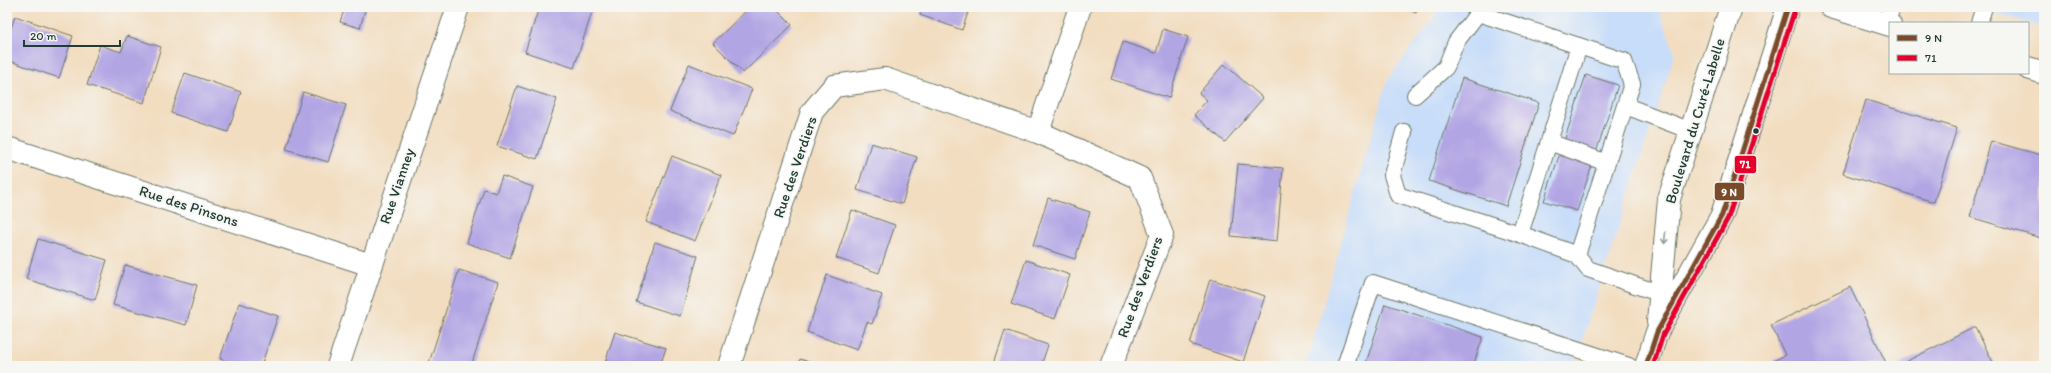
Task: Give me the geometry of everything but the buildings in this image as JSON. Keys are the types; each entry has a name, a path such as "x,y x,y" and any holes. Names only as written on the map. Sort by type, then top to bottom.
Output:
{"street":[{"name":"Rue Vianney","path":"338,366 458,7"},
{"path":"1038,132 1080,7"},
{"name":"Boulevard du Curé-Labelle","path":"1646,366 1668,296 1669,199 1731,7"},
{"name":"Boulevard du Curé-Labelle","path":"1668,296 1722,215 1788,7"},
{"path":"1832,7 1889,19"},
{"path":"2029,68 2044,73"},
{"name":"Rue des Verdiers","path":"729,366 812,112 834,86 885,79 1038,132 1140,178 1162,235 1111,366"},
{"name":"Rue des Pinsons","path":"7,148 371,265"}],"lane":[{"path":"1979,22 1984,7"},
{"path":"1415,95 1446,68 1456,42 1479,10 1624,61 1632,84 1577,255"},
{"path":"1520,234 1579,46"},
{"path":"1626,106 1691,131"},
{"path":"1404,132 1392,175 1398,195 1520,234 1577,255 1588,269 1668,296"},
{"path":"1549,142 1607,163"},
{"path":"1346,366 1373,283 1629,366"}],"shaded area":[{"path":"1436,7 1658,7 1675,53 1574,366 1306,366 1387,81 1435,16"},
{"path":"1977,7 2044,7 2044,28 2029,23 2029,22"}],"transit line":[{"path":"1646,366 1657,332 1722,215 1788,7"},
{"name":"71","path":"1653,366 1663,335 1728,218 1795,9"}]}
